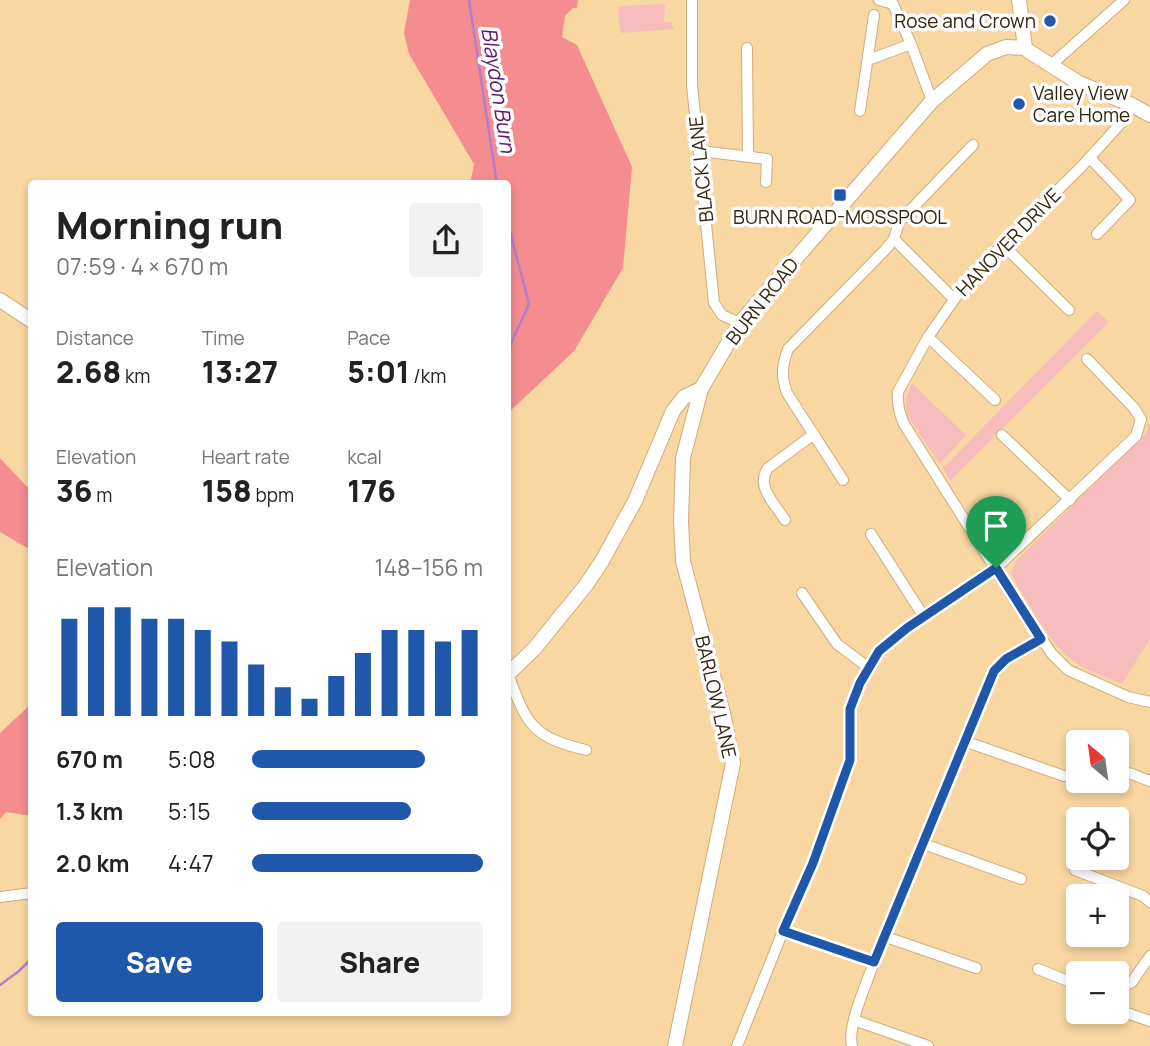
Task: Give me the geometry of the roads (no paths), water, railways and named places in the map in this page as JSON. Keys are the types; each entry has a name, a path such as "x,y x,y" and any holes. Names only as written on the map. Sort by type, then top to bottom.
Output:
{"street":[{"name":"BLACK LANE","path":"692,0 692,85 715,303 722,315 740,323"},
{"path":"879,0 892,4 911,44 932,101"},
{"path":"1019,0 1025,48 1079,83 1150,115"},
{"path":"1051,65 1124,0"},
{"path":"860,111 874,15"},
{"path":"868,60 911,44"},
{"name":"BURN ROAD","path":"511,671 534,649 592,577 635,501 673,411 684,397 701,389 740,323 932,101 987,54 1006,47 1025,48"},
{"path":"747,48 748,157"},
{"name":"HANOVER DRIVE","path":"1132,105 1122,122 1090,158 970,277 928,337 898,392 899,414 1041,639 1068,670 1128,697 1150,702"},
{"path":"843,480 787,393 782,378 784,361 789,349 894,239 900,222 973,145"},
{"path":"700,151 767,159 766,182"},
{"path":"1090,158 1130,200 1097,234"},
{"path":"894,239 953,298"},
{"path":"1003,245 1069,310"},
{"path":"0,300 28,318"},
{"path":"928,337 995,400"},
{"path":"737,1046 813,863 850,760 850,709 860,683 879,651 996,568 1136,436 1141,419 1134,408 1087,359"},
{"name":"BARLOW LANE","path":"675,1046 733,763 723,713 683,561 683,458 701,389"},
{"path":"785,520 762,485 762,475 814,434"},
{"path":"1002,435 1070,500"},
{"path":"871,534 925,617"},
{"path":"802,593 836,644 869,668"},
{"path":"852,1046 854,1020 883,936 994,671 1006,659 1041,639"},
{"path":"511,682 525,718 539,733 562,744 586,750"},
{"path":"964,741 1064,776"},
{"path":"1129,773 1150,781"},
{"path":"921,843 1021,879"},
{"path":"1075,870 1143,896 1150,902"},
{"path":"0,897 28,894"},
{"path":"783,931 874,962"},
{"path":"883,936 976,968"},
{"path":"1129,984 1150,956"},
{"path":"1038,969 1066,980"},
{"path":"1129,1014 1150,1021"},
{"path":"854,1020 928,1046"}],"waterway":[{"name":"Blaydon Burn","path":"469,0 496,180"},
{"name":"Blaydon Burn","path":"511,235 529,304 511,343"},
{"name":"Blaydon Burn","path":"0,985 28,962"}],"place":[{"name":"Rose and Crown","path":"1050,21"},
{"name":"Valley View Care Home","path":"1019,104"},
{"name":"BURN ROAD-MOSSPOOL","path":"840,195"}]}
